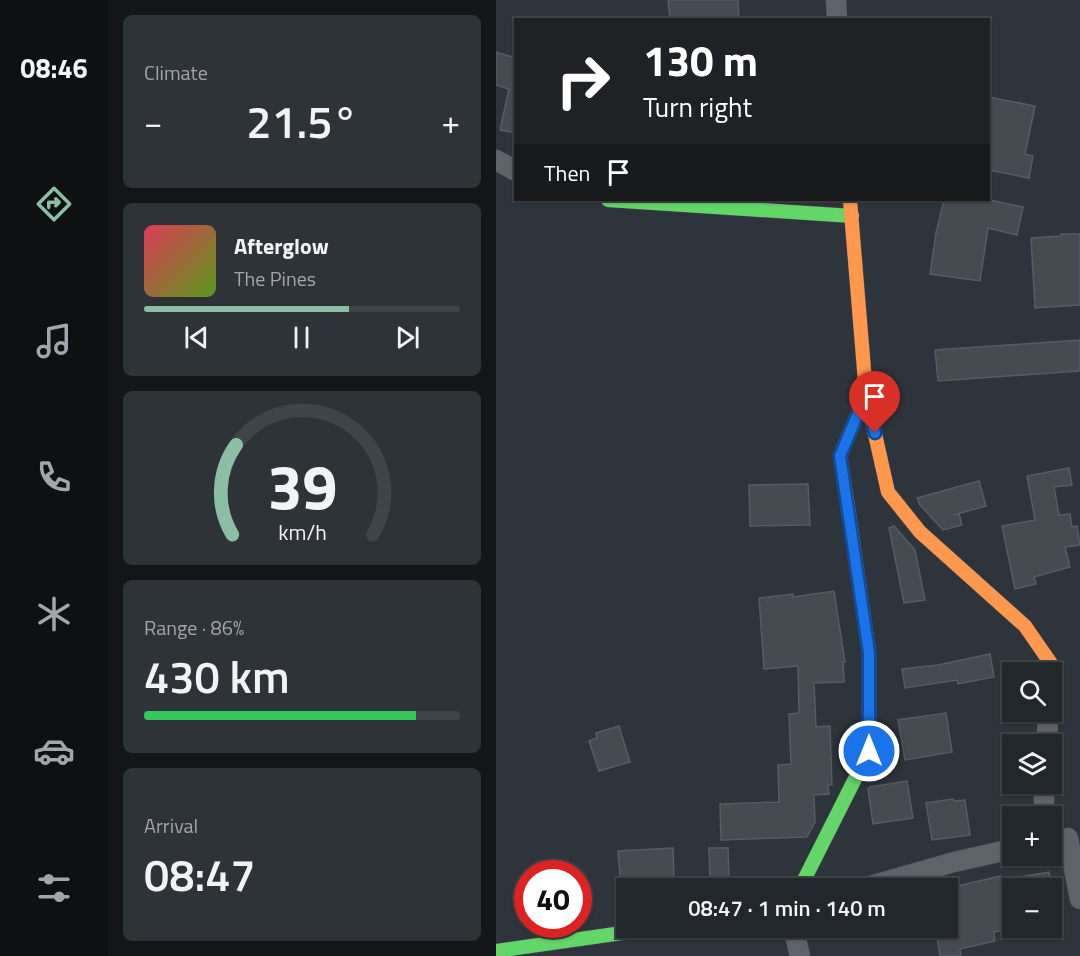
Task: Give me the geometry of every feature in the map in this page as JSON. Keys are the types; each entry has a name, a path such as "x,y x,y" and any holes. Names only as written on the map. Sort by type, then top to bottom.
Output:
{"street":[{"path":"836,0 837,18"},
{"path":"496,160 514,170"},
{"path":"618,201 852,216"},
{"path":"850,201 866,394 888,492 920,532 1025,626 1050,662"},
{"path":"805,878 869,751 869,653 840,456 866,394"},
{"path":"1066,838 1080,899"},
{"path":"898,878 1002,851"},
{"path":"496,951 616,934"},
{"path":"796,938 800,956"}],"building":[{"path":"668,0 738,0 739,18 670,18"},
{"path":"496,52 514,57 514,133 500,130 509,89 496,85"},
{"path":"990,97 1035,106 1025,154 1033,156 1029,178 990,170"},
{"path":"990,200 1023,207 1017,235 988,228 980,281 930,274 944,201"},
{"path":"1061,234 1080,234 1080,305 1035,308 1031,238 1061,236"},
{"path":"1080,340 1080,371 938,381 935,350"},
{"path":"1069,468 1072,485 1054,487 1059,515 1070,514 1072,527 1077,526 1080,545 1065,547 1070,567 1034,577 1036,584 1015,589 1002,526 1035,520 1027,476"},
{"path":"979,481 986,506 954,515 959,514 962,525 943,530 920,505 917,498"},
{"path":"808,484 810,525 750,526 749,485"},
{"path":"894,526 915,550 925,600 904,603 889,528"},
{"path":"834,591 845,662 843,662 844,682 814,683 816,727 830,726 832,785 828,785 829,794 814,795 815,822 807,837 721,840 720,804 779,802 778,765 791,764 789,714 799,713 798,666 764,669 759,598 793,594 793,597"},
{"path":"990,654 994,677 958,684 957,680 905,688 902,669 938,665"},
{"path":"946,713 952,752 905,760 898,720"},
{"path":"619,726 630,762 599,771 589,741 597,738 596,733"},
{"path":"907,781 913,818 873,824 868,789"},
{"path":"953,799 954,801 965,800 970,835 932,840 926,803"},
{"path":"673,848 674,878 620,878 618,851"},
{"path":"709,848 728,848 729,878 710,878"},
{"path":"1049,872 1050,878 1014,878"},
{"path":"1001,876 1002,930 994,932 995,941 960,949 961,956 940,956 937,938 958,938 958,886"}],"traffic: fast":[{"path":"623,201 852,216"},
{"path":"805,878 869,751 869,653 847,501"},
{"path":"496,951 616,934"}],"traffic: slow":[{"path":"847,501 840,456 866,394 850,201"},
{"path":"866,394 888,492 920,532 1025,626 1050,662"}],"route":[{"path":"869,751 869,653 840,456 866,394 875,433"}]}
